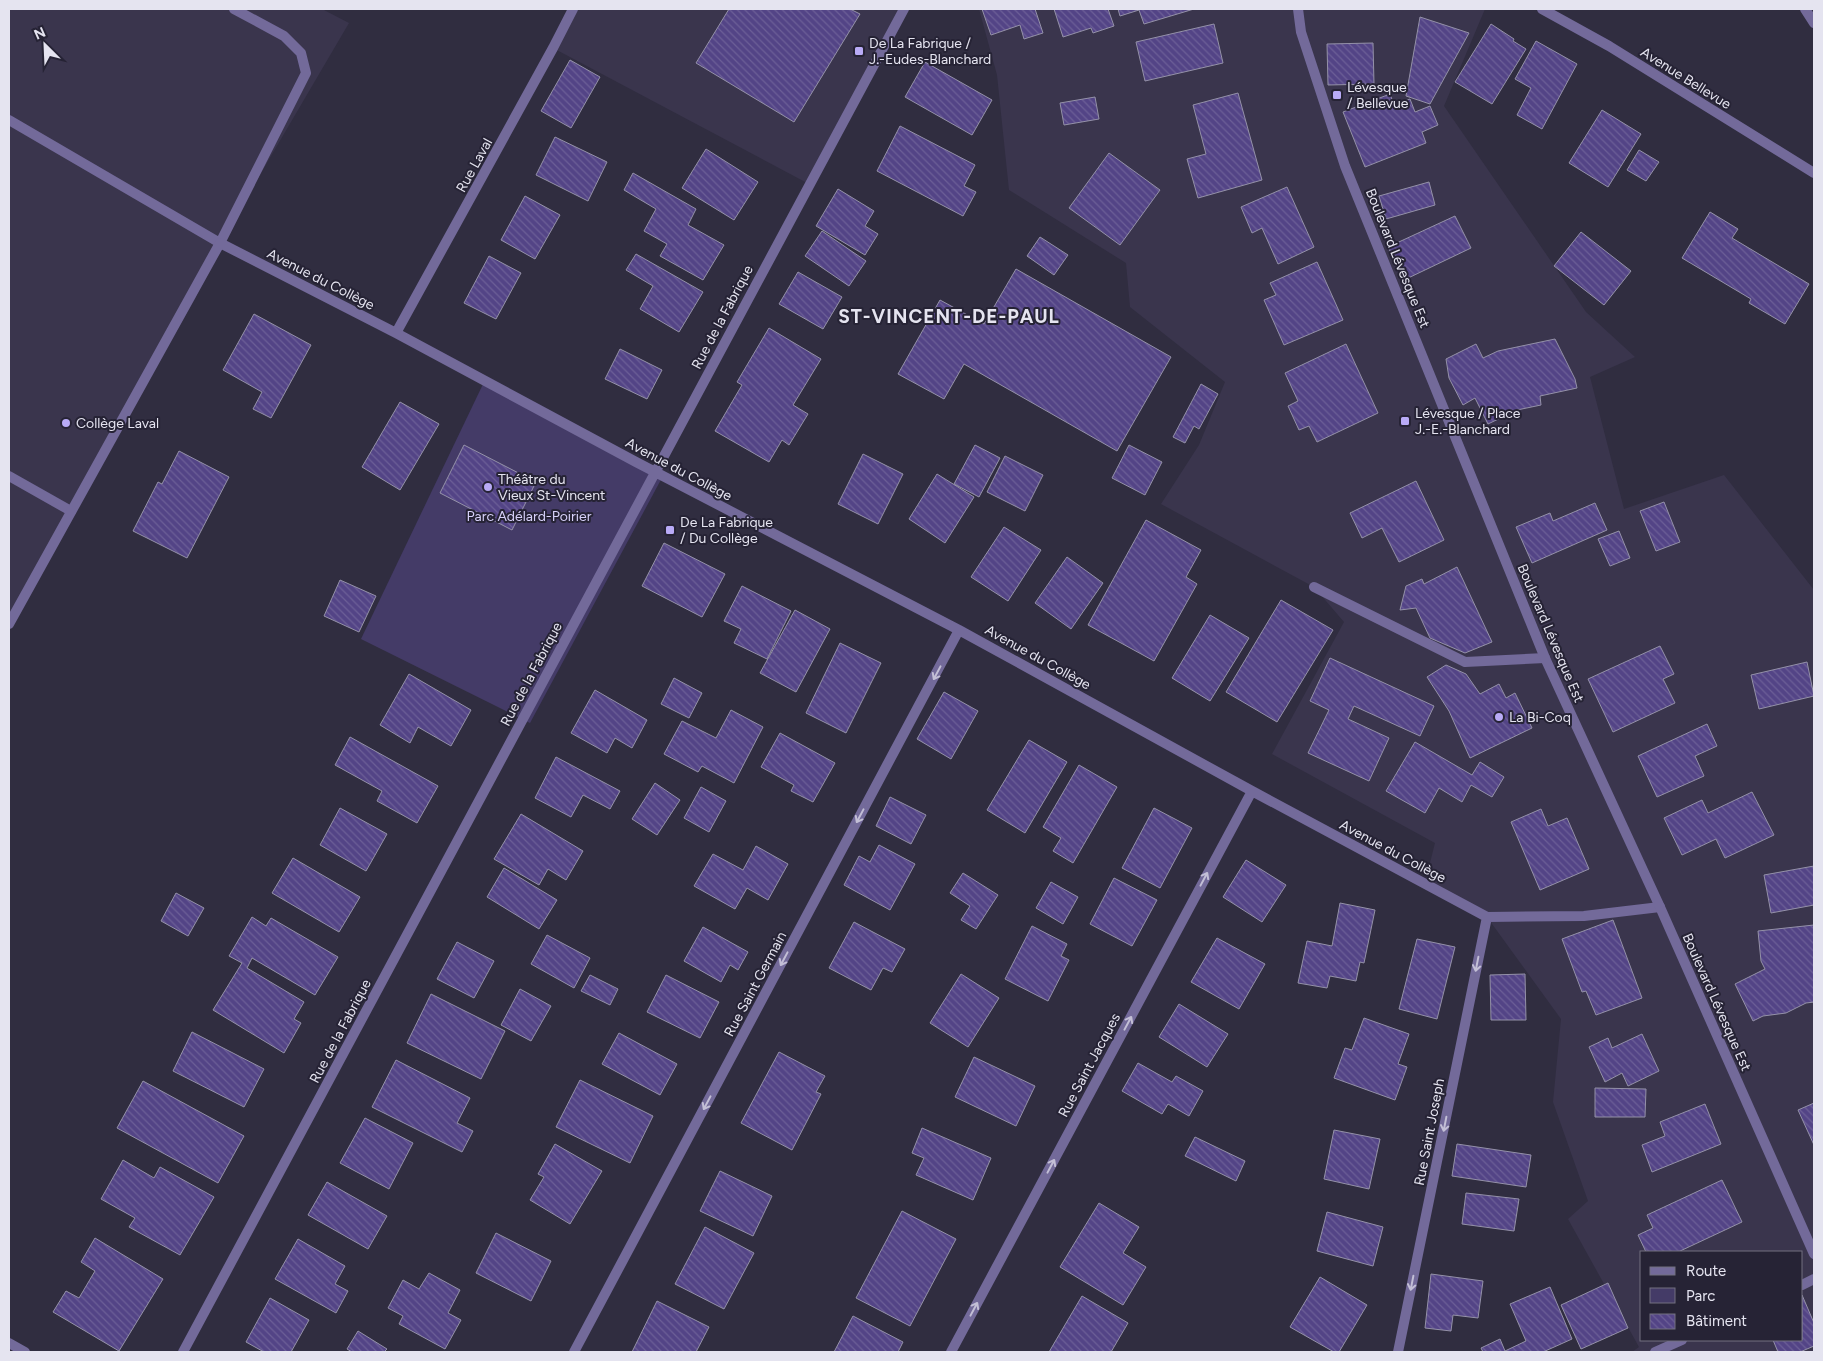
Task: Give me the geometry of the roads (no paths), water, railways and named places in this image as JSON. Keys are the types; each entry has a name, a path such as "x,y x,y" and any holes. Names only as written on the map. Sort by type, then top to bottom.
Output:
{"street":[{"path":"9,624 220,243 306,73 301,53 284,36 234,9"},
{"name":"Rue Laval","path":"396,334 554,48 573,9"},
{"name":"Rue de la Fabrique","path":"183,1352 904,9"},
{"name":"Boulevard Lévesque Est","path":"1298,9 1301,32 1345,166 1546,658 1660,907 1814,1254"},
{"name":"Avenue Bellevue","path":"1542,9 1609,46 1814,173"},
{"path":"1805,9 1814,23"},
{"name":"Avenue du Collège","path":"9,120 220,243 960,630 1252,791 1487,917 1584,916 1660,907"},
{"path":"9,476 71,510"},
{"path":"1314,587 1465,662 1546,658"},
{"name":"Rue Saint Germain","path":"574,1352 960,630"},
{"name":"Rue Saint Jacques","path":"951,1352 1252,791"},
{"name":"Rue Saint Joseph","path":"1398,1352 1487,917"},
{"path":"1655,1352 1680,1341"},
{"path":"9,1343 25,1352"}],"place":[{"name":"De La Fabrique / J.-Eudes-Blanchard","path":"859,51"},
{"name":"Lévesque / Bellevue","path":"1337,95"},
{"name":"Lévesque / Place J.-E.-Blanchard","path":"1405,421"},
{"name":"Collège Laval","path":"66,423"},
{"name":"Théâtre du Vieux St-Vincent","path":"488,487"},
{"name":"De La Fabrique / Du Collège","path":"670,530"},
{"name":"La Bi-Coq","path":"1499,717"}],"district":[{"name":"ST-VINCENT-DE-PAUL","path":"949,316"}],"park label":[{"name":"Parc Adélard-Poirier","path":"529,516"}]}
